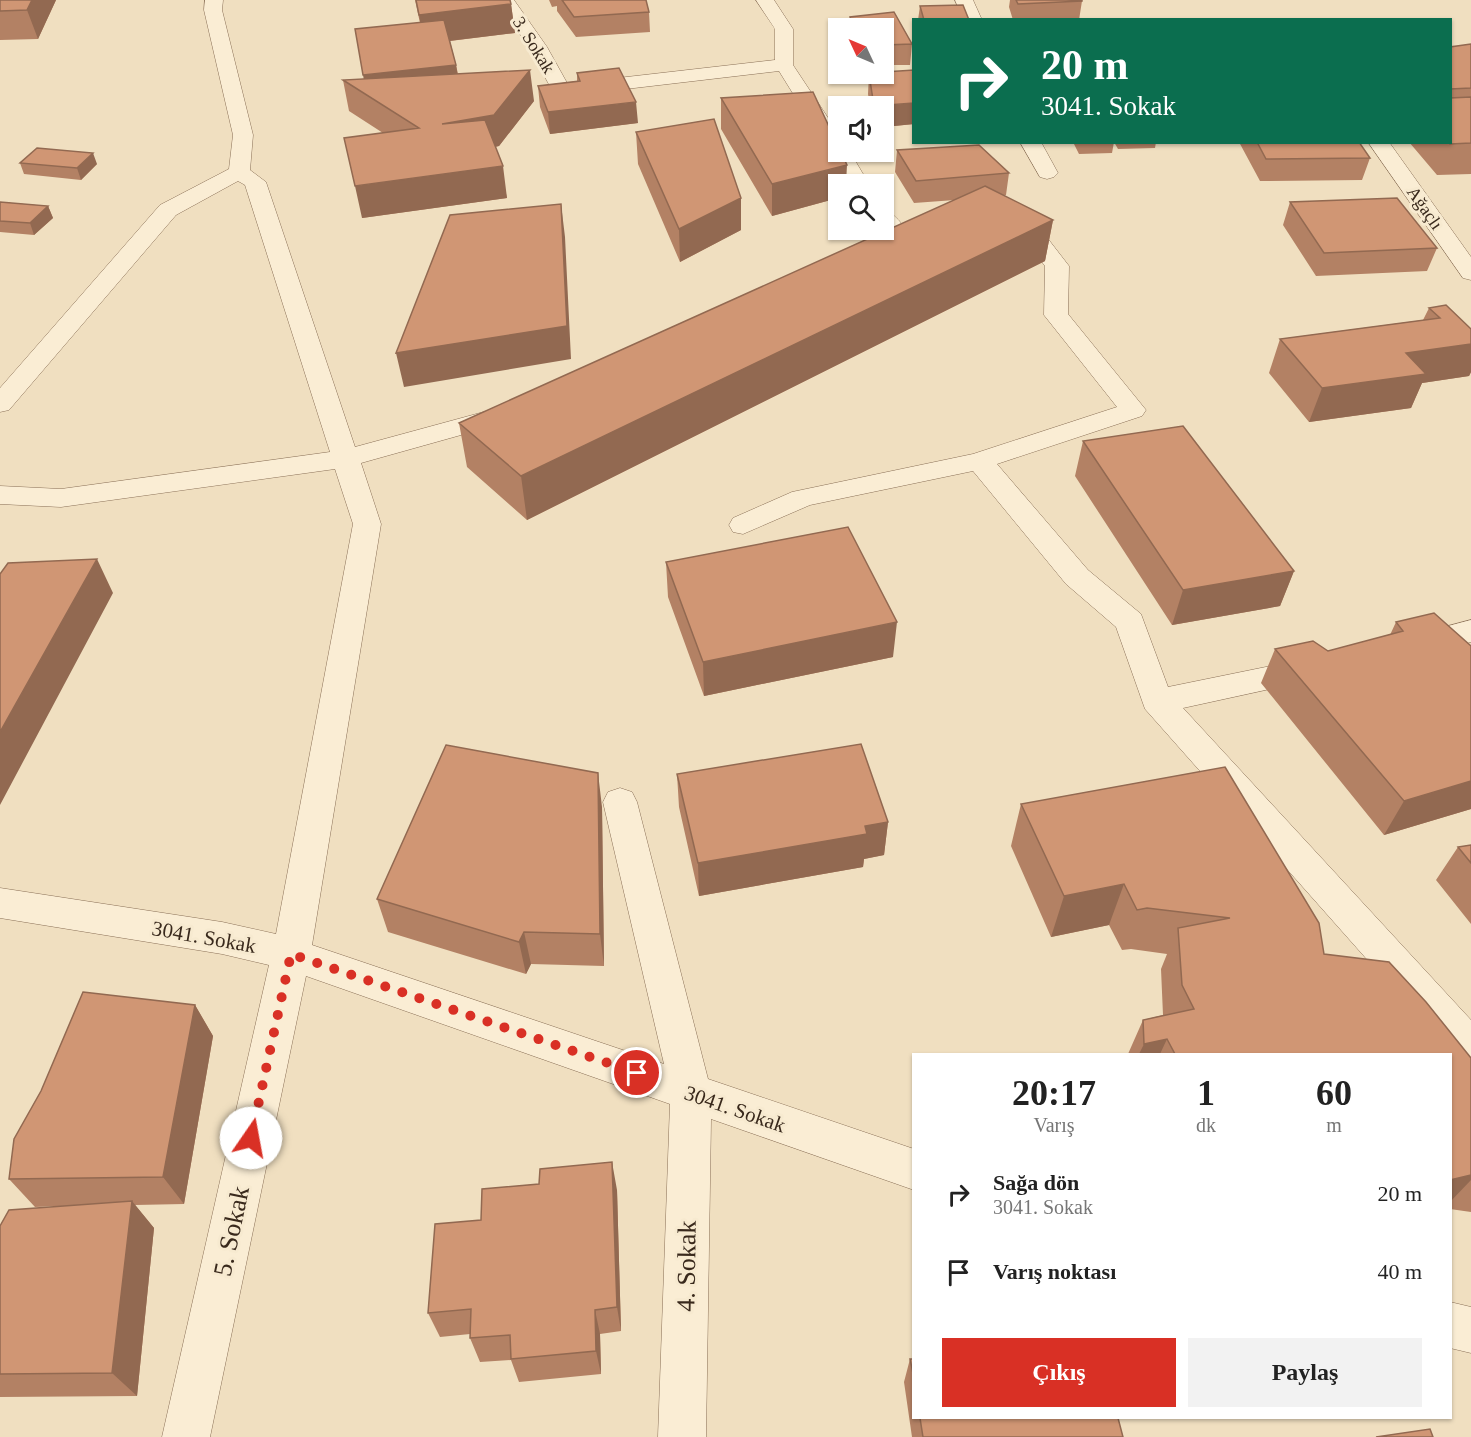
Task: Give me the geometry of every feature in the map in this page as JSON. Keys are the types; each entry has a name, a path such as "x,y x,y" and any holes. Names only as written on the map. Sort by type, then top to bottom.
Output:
{"street":[{"path":"0,404 168,210 239,172 243,135 213,10 214,0"},
{"name":"3. Sokak","path":"505,0 538,47 553,91 784,65"},
{"path":"765,0 784,29 784,65 828,133"},
{"path":"964,0 972,18"},
{"path":"1031,144 1047,173"},
{"name":"Ağaçlı","path":"1379,144 1471,273"},
{"name":"5. Sokak","path":"186,1437 291,954 367,524 255,182 239,172"},
{"path":"743,525 802,498 979,461 1133,410 1056,315 1057,267 1021,218 1000,220"},
{"path":"894,230 905,245"},
{"path":"0,495 61,498 344,459 522,409"},
{"path":"979,461 1077,577 1130,622 1157,701 1471,1048"},
{"path":"1383,653 1471,631"},
{"path":"1157,701 1260,682 1330,666"},
{"name":"4. Sokak","path":"620,802 691,1094 682,1437"},
{"name":"3041. Sokak","path":"0,903 222,938 291,954 912,1169"},
{"path":"1452,1325 1471,1330"}],"building":[{"path":"0,0 32,0 27,10 0,11"},
{"path":"416,0 510,0 511,4 419,15"},
{"path":"562,0 646,0 649,12 574,17"},
{"path":"1016,0 1082,0 1082,1 1018,4"},
{"path":"963,5 968,18 923,18 920,6"},
{"path":"894,12 912,44 894,45 894,18 850,17"},
{"path":"444,20 456,65 363,75 355,29"},
{"path":"1471,44 1471,88 1452,89 1452,47"},
{"path":"619,68 636,102 548,112 538,86 580,81 577,73"},
{"path":"530,70 494,115 442,124 485,120 503,166 355,186 344,138 419,128 343,80"},
{"path":"912,70 912,103 894,104 894,96 872,96 871,84 894,84 894,71"},
{"path":"813,92 828,124 828,162 846,162 847,165 772,184 721,98"},
{"path":"1471,97 1471,143 1452,144 1452,98"},
{"path":"714,119 741,198 679,229 636,132"},
{"path":"1258,144 1360,144 1370,158 1266,159"},
{"path":"979,145 1009,173 916,181 897,150"},
{"path":"37,148 93,153 77,168 20,163"},
{"path":"985,186 1053,220 521,476 459,423 865,240 894,240 894,227"},
{"path":"1397,198 1437,248 1324,253 1290,202"},
{"path":"0,202 48,206 30,223 0,221"},
{"path":"561,204 567,326 396,353 450,215"},
{"path":"1446,305 1471,329 1471,344 1406,353 1426,374 1322,388 1280,339 1440,318 1429,308"},
{"path":"1183,426 1294,571 1183,590 1083,441"},
{"path":"848,527 897,622 703,662 666,562"},
{"path":"97,559 0,732 0,574 8,563"},
{"path":"1434,613 1471,646 1471,781 1404,801 1275,649 1313,641 1328,651 1403,631 1396,622"},
{"path":"861,744 888,822 865,826 867,834 698,863 677,774"},
{"path":"446,745 598,773 600,934 524,932 519,942 377,899"},
{"path":"1225,767 1319,923 1324,954 1389,962 1426,1002 1471,1058 1471,1175 1452,1180 1452,1053 1174,1053 1167,1039 1144,1044 1143,1020 1194,1009 1182,985 1178,928 1230,918 1147,908 1137,910 1124,884 1064,896 1021,804"},
{"path":"1471,845 1471,863 1458,847"},
{"path":"83,992 195,1005 163,1177 9,1179 14,1139 41,1091"},
{"path":"612,1162 617,1307 595,1310 596,1351 511,1359 510,1335 470,1338 471,1309 428,1313 435,1224 481,1220 482,1189 539,1184 540,1169"},
{"path":"132,1201 112,1373 0,1374 0,1226 9,1210"},
{"path":"920,1419 1118,1419 1123,1437 923,1437"},
{"path":"1430,1429 1433,1437 1376,1437"}],"route":[{"path":"251,1138 291,954 637,1073"}]}
